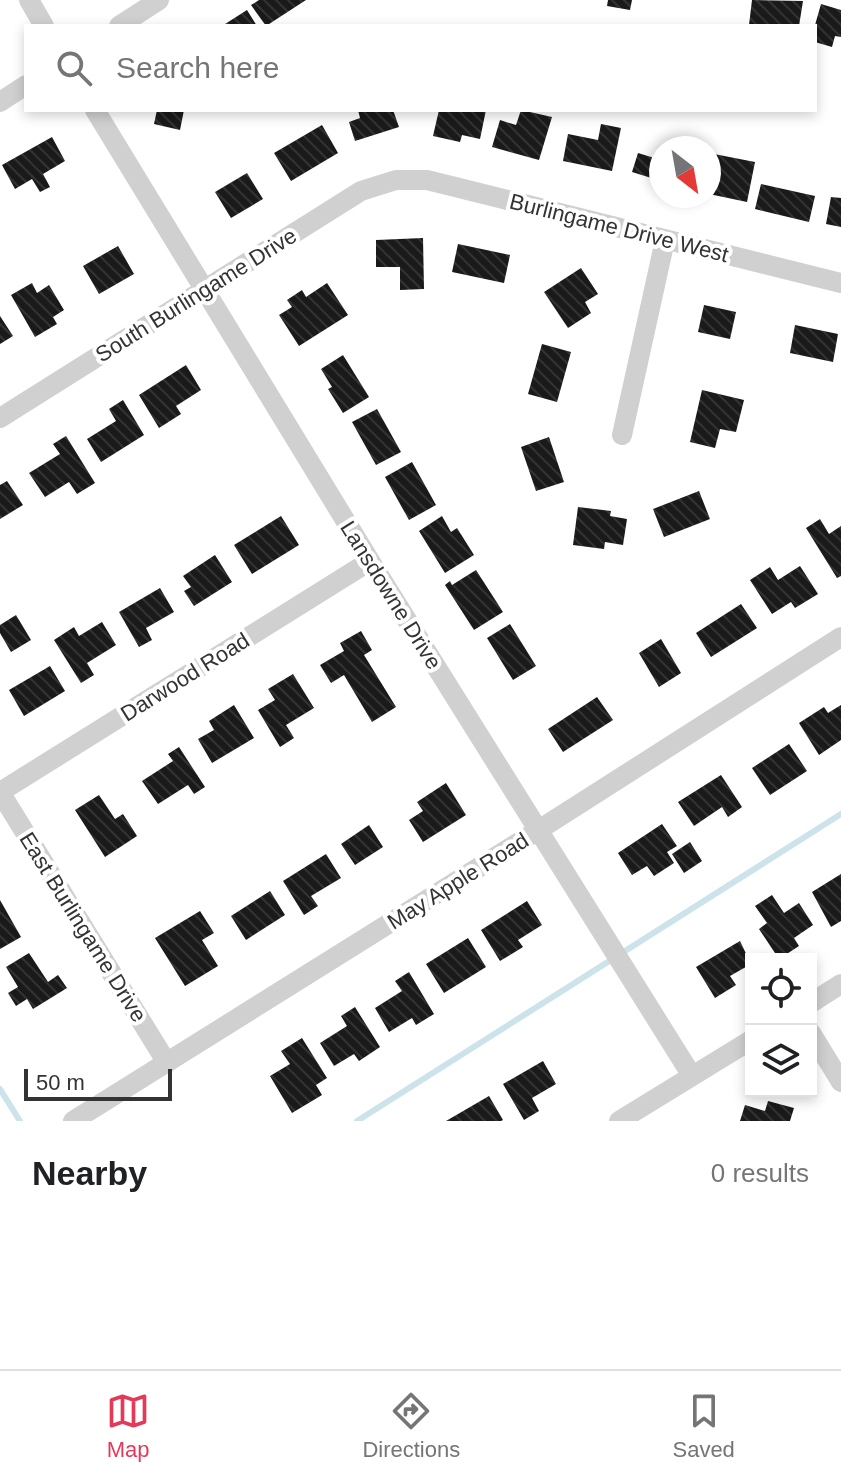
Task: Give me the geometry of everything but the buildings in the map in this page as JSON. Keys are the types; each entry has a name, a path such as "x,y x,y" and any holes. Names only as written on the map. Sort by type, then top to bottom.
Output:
{"street":[{"path":"29,0 43,24"},
{"path":"122,24 159,0"},
{"path":"0,102 24,86"},
{"name":"Lansdowne Drive","path":"96,112 370,561 692,1076"},
{"name":"South Burlingame Drive","path":"0,418 361,191 396,180"},
{"name":"Burlingame Drive West","path":"396,180 427,180 841,283"},
{"path":"622,435 665,240"},
{"name":"Darwood Road","path":"0,792 370,561"},
{"name":"May Apple Road","path":"73,1121 841,637"},
{"name":"East Burlingame Drive","path":"0,792 167,1063"},
{"path":"817,999 841,984"},
{"path":"817,1043 841,1082"},
{"path":"619,1121 745,1044"}],"waterway":[{"path":"357,1121 841,814"},
{"path":"0,1089 20,1121"}]}
